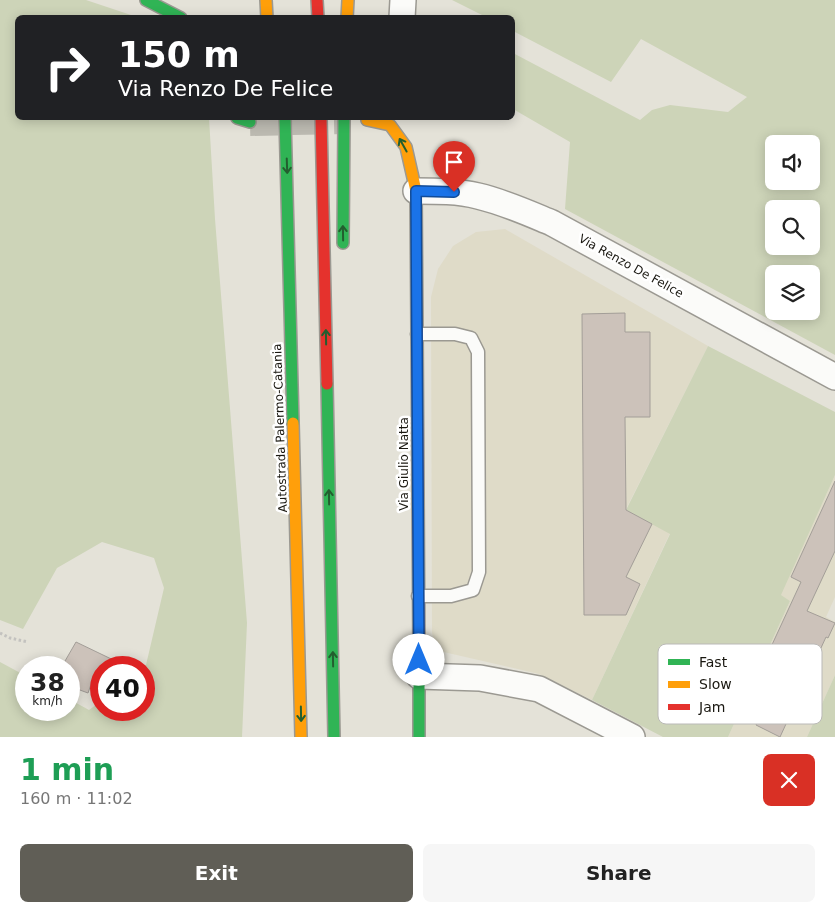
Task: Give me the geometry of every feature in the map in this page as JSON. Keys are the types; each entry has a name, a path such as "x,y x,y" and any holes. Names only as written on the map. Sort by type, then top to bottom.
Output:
{"main road":[{"path":"146,0 175,15"},
{"path":"266,0 267,15"},
{"path":"317,0 318,15"},
{"path":"347,15 348,0"},
{"path":"244,120 250,122"},
{"name":"Autostrada Palermo-Catania","path":"285,120 301,737"},
{"path":"321,120 334,737"},
{"path":"343,251 342,181 344,120"},
{"name":"Via Giulio Natta","path":"382,121 390,125 406,147 416,191 419,737"},
{"path":"275,177 300,656"},
{"path":"328,438 338,340"}],"street":[{"path":"402,15 403,0"},
{"name":"Via Renzo De Felice","path":"416,191 454,192 478,196 511,206 552,223 835,377"},
{"path":"419,676 480,678 539,690 632,737"}],"lane":[{"path":"417,334 455,334 471,338 478,352 479,572 473,590 451,596 418,596"}],"path":[{"path":"0,633 10,638 28,642"}],"shaded area":[{"path":"505,229 708,346 626,509 670,533 592,700 539,674 435,650 432,632 431,297 438,269 453,246 476,232"},
{"path":"835,475 835,597 826,617 835,622 835,675 822,704 822,644 770,644 790,601 780,595"},
{"path":"734,724 813,724 807,737 728,737"}],"green space":[{"path":"0,0 86,0 131,15 15,15 15,120 209,120 215,219 247,623 242,737 0,737 0,662 15,670 15,721 80,721 80,705 90,709 90,721 155,721 155,656 148,656 164,588 154,558 102,542 57,568 23,629 0,620"},
{"path":"452,0 835,0 835,355 770,320 820,320 820,265 765,265 765,317 565,209 570,142 515,110 515,54 640,120 652,110 670,105 728,112 747,97 641,39 611,82 515,32 515,15 482,15"},
{"path":"708,346 835,412 835,475 781,595 790,601 770,644 658,644 658,724 734,724 728,737 663,737 592,700 670,534 626,510"},
{"path":"835,675 835,737 807,737 813,724 822,724 822,704"}],"building":[{"path":"625,313 625,332 650,332 650,417 625,417 626,510 652,524 626,577 640,584 626,615 584,615 582,314"},
{"path":"835,481 835,551 807,611 835,623 822,646 822,644 772,644 801,582 791,577"},
{"path":"76,642 105,656 90,656 90,687 88,693 80,690 80,656 68,656"},
{"path":"756,724 786,724 780,737"}],"tunnel":[{"path":"250,122 343,120"}],"traffic: fast":[{"path":"146,0 175,15"},
{"path":"244,120 250,122"},
{"path":"285,120 293,423"},
{"path":"343,243 344,120"},
{"path":"327,384 334,737"},
{"path":"419,657 419,737"}],"traffic: slow":[{"path":"266,0 267,15"},
{"path":"347,15 348,0"},
{"path":"367,120 390,125 406,147 416,191 417,331"},
{"path":"293,423 301,737"}],"traffic: jam":[{"path":"317,0 318,15"},
{"path":"321,120 327,384"},
{"path":"417,331 419,657"}],"route":[{"path":"419,660 416,191 454,192"}]}
